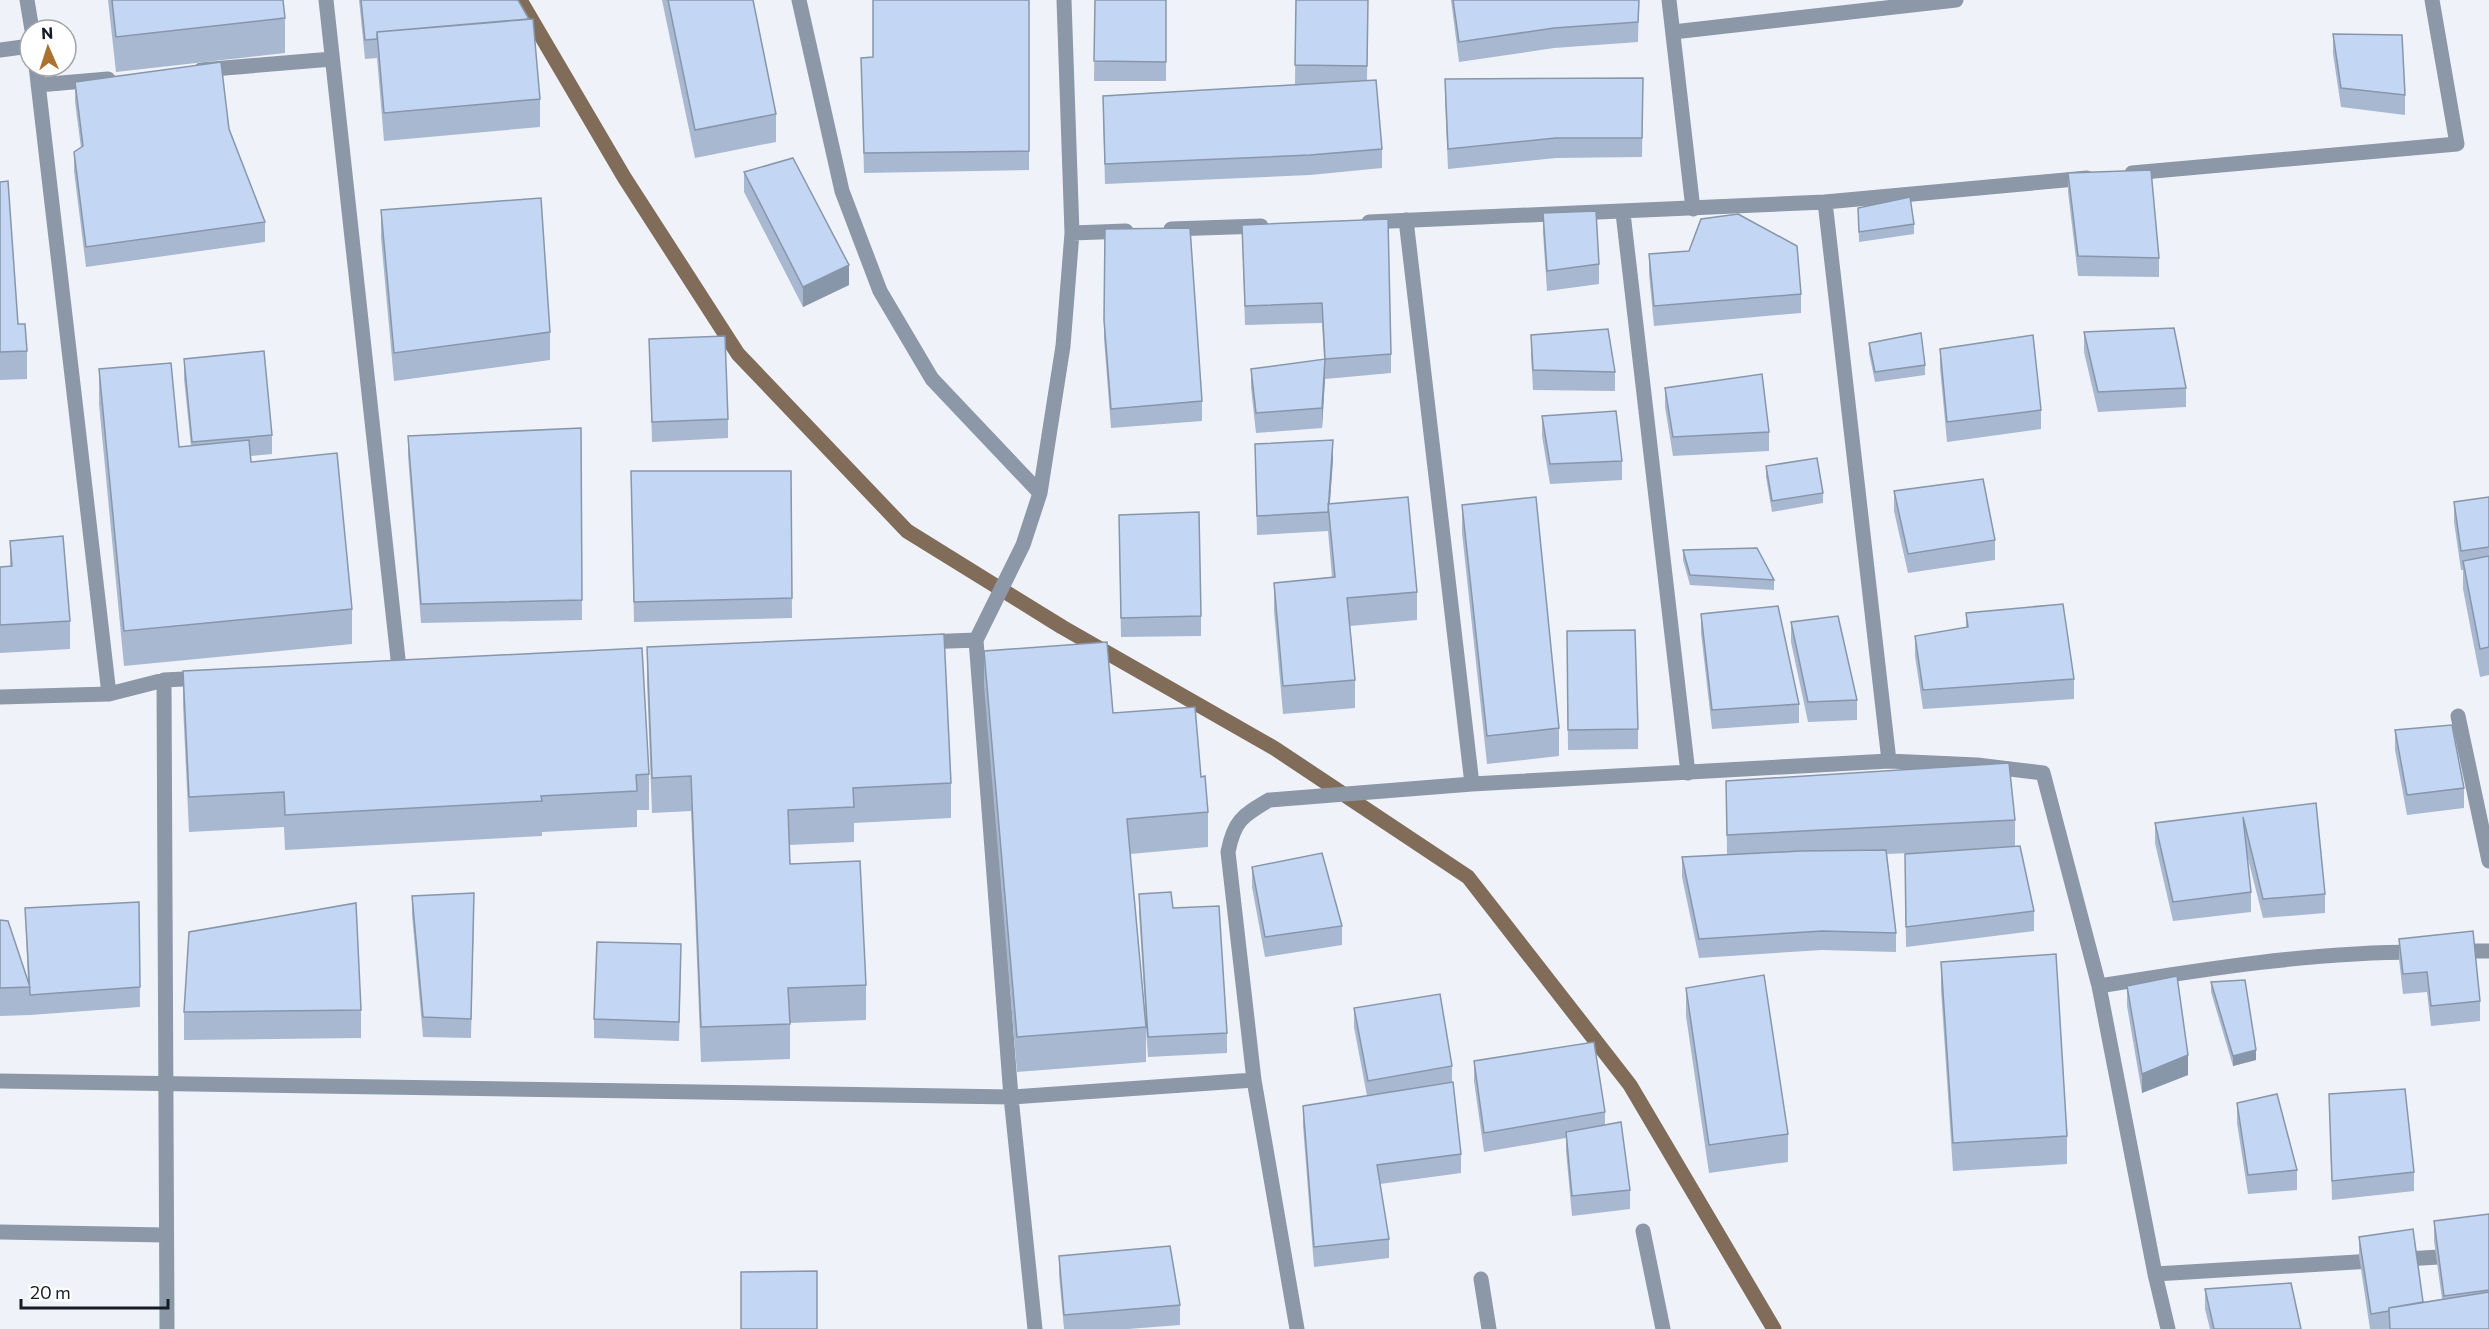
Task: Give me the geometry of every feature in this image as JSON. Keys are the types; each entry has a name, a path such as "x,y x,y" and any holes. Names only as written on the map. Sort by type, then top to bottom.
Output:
{"street":[{"path":"27,0 30,18"},
{"path":"326,0 398,668"},
{"path":"799,0 842,191 880,291 932,379 1040,493"},
{"path":"1035,1329 1011,1097 976,640 1023,545 1040,493 1063,346 1072,233 1064,0"},
{"path":"1669,0 1693,209"},
{"path":"1673,32 1956,0"},
{"path":"1359,222 1623,213 1825,202 2457,144 2432,0"},
{"path":"0,50 18,48"},
{"path":"191,71 332,59"},
{"path":"38,85 120,77"},
{"path":"37,78 109,694"},
{"path":"1825,202 1889,761"},
{"path":"1623,213 1688,773"},
{"path":"1406,220 1472,784"},
{"path":"1072,233 1275,225"},
{"path":"906,643 976,640"},
{"path":"0,697 109,694 164,680 222,677"},
{"path":"164,680 167,1329"},
{"path":"2458,716 2489,861"},
{"path":"1297,1329 1254,1080 1228,852 1233,829 1246,813 1269,800 1472,784 1889,761 1977,765 2043,772 2099,986 2155,1274 2168,1329"},
{"path":"2099,986 2209,969 2376,952 2489,951"},
{"path":"0,1082 1011,1097 1254,1080"},
{"path":"1643,1231 1663,1329"},
{"path":"0,1232 165,1235"},
{"path":"2155,1274 2489,1254"},
{"path":"1481,1279 1489,1329"}],"building":[{"path":"112,0 283,0 285,18 116,37"},
{"path":"361,0 518,0 529,19 377,32 377,39 365,40"},
{"path":"668,0 753,0 776,114 695,130"},
{"path":"873,0 1029,0 1029,151 864,153 861,58 873,57"},
{"path":"1095,0 1166,0 1166,62 1094,61"},
{"path":"1296,0 1368,0 1367,66 1295,65"},
{"path":"1453,0 1639,0 1638,22 1554,28 1459,42"},
{"path":"533,19 540,99 384,113 377,32"},
{"path":"2333,34 2402,35 2405,95 2341,88"},
{"path":"221,62 229,129 265,222 86,247 74,152 83,146 75,82"},
{"path":"1643,78 1642,138 1556,138 1448,149 1445,79"},
{"path":"1376,80 1382,149 1310,155 1105,164 1103,96"},
{"path":"793,158 849,265 803,287 744,172"},
{"path":"2151,170 2159,258 2078,256 2068,173"},
{"path":"8,181 18,324 25,324 27,351 0,352 0,182"},
{"path":"1910,197 1914,224 1859,232 1858,208"},
{"path":"541,198 550,332 394,353 381,210"},
{"path":"1596,211 1599,264 1547,271 1543,213"},
{"path":"1738,214 1797,246 1801,294 1654,306 1649,254 1689,251 1701,219"},
{"path":"1388,219 1391,354 1325,359 1322,303 1245,306 1242,225"},
{"path":"1190,228 1202,401 1111,409 1104,320 1105,229"},
{"path":"2174,328 2186,388 2098,392 2084,332"},
{"path":"1608,329 1615,372 1533,370 1531,335"},
{"path":"1921,333 1925,365 1875,372 1869,343"},
{"path":"2033,335 2041,410 1947,422 1940,349"},
{"path":"725,336 728,419 652,422 649,339"},
{"path":"264,351 272,435 192,442 184,359"},
{"path":"1325,359 1322,408 1256,413 1251,369"},
{"path":"171,363 179,447 249,440 251,462 337,453 352,609 124,631 99,369"},
{"path":"1762,374 1769,432 1673,437 1665,388"},
{"path":"1616,411 1622,461 1550,464 1542,416"},
{"path":"581,428 582,600 421,604 408,436"},
{"path":"1333,440 1328,512 1257,516 1255,444"},
{"path":"1817,458 1823,493 1772,501 1766,466"},
{"path":"631,471 791,471 792,598 634,602"},
{"path":"1983,479 1995,540 1908,554 1894,491"},
{"path":"1408,497 1417,592 1347,598 1355,680 1283,686 1274,583 1335,577 1328,504"},
{"path":"1536,497 1559,728 1487,736 1462,505"},
{"path":"2489,497 2489,547 2461,551 2454,502"},
{"path":"1199,512 1201,616 1121,618 1119,515"},
{"path":"63,536 70,621 0,625 0,567 12,566 10,541"},
{"path":"1757,548 1774,580 1690,575 1683,550"},
{"path":"2489,556 2489,647 2480,649 2463,561"},
{"path":"2063,604 2074,679 1923,690 1915,636 1968,627 1966,613"},
{"path":"1778,606 1799,704 1712,710 1701,614"},
{"path":"1838,616 1857,700 1808,702 1791,622"},
{"path":"1635,630 1638,729 1568,730 1567,631"},
{"path":"944,634 951,783 853,788 854,807 788,810 790,864 860,861 866,985 788,988 790,1024 701,1027 691,776 652,778 647,647"},
{"path":"1107,642 1113,713 1195,707 1201,777 1205,776 1208,812 1127,819 1146,1027 1017,1037 984,651"},
{"path":"642,648 649,774 636,775 637,791 541,796 542,801 285,815 284,792 189,797 183,671"},
{"path":"2452,725 2464,788 2407,795 2395,730"},
{"path":"2009,763 2015,820 1727,835 1726,781"},
{"path":"2316,803 2325,894 2263,899 2243,817 2251,892 2173,902 2155,823"},
{"path":"2020,846 2034,911 1906,927 1905,854"},
{"path":"1886,850 1896,933 1822,931 1699,939 1682,857 1801,851"},
{"path":"1322,853 1342,926 1265,937 1252,867"},
{"path":"1171,892 1173,908 1219,906 1227,1033 1148,1037 1139,894"},
{"path":"474,893 471,1019 423,1017 412,896"},
{"path":"139,902 140,987 30,995 25,908"},
{"path":"356,903 361,1010 184,1012 189,932"},
{"path":"0,920 8,921 30,987 0,988"},
{"path":"2473,931 2480,1001 2431,1006 2427,972 2403,974 2399,939"},
{"path":"597,942 681,944 679,1022 594,1019"},
{"path":"2056,954 2067,1136 1953,1143 1941,962"},
{"path":"1764,975 1788,1134 1709,1145 1686,988"},
{"path":"2177,976 2188,1055 2142,1074 2127,986"},
{"path":"2245,980 2256,1050 2233,1056 2211,982"},
{"path":"1440,994 1452,1066 1368,1081 1354,1008"},
{"path":"1594,1042 1605,1112 1484,1133 1474,1061"},
{"path":"1453,1082 1461,1154 1377,1165 1389,1239 1314,1247 1303,1106"},
{"path":"2405,1089 2414,1172 2332,1181 2329,1094"},
{"path":"2277,1094 2297,1170 2248,1175 2237,1103"},
{"path":"1621,1122 1630,1190 1572,1196 1566,1132"},
{"path":"2489,1214 2489,1290 2444,1296 2434,1221"},
{"path":"2413,1229 2423,1302 2371,1314 2359,1237"},
{"path":"1170,1246 1180,1305 1064,1315 1059,1256"},
{"path":"817,1271 817,1329 741,1329 741,1272"},
{"path":"2291,1283 2301,1329 2214,1329 2205,1289"},
{"path":"2489,1292 2489,1329 2390,1329 2389,1308"}],"waterway":[{"path":"520,0 624,177 738,354 907,531 1062,627 1274,748 1468,877 1630,1085 1774,1329"}]}
